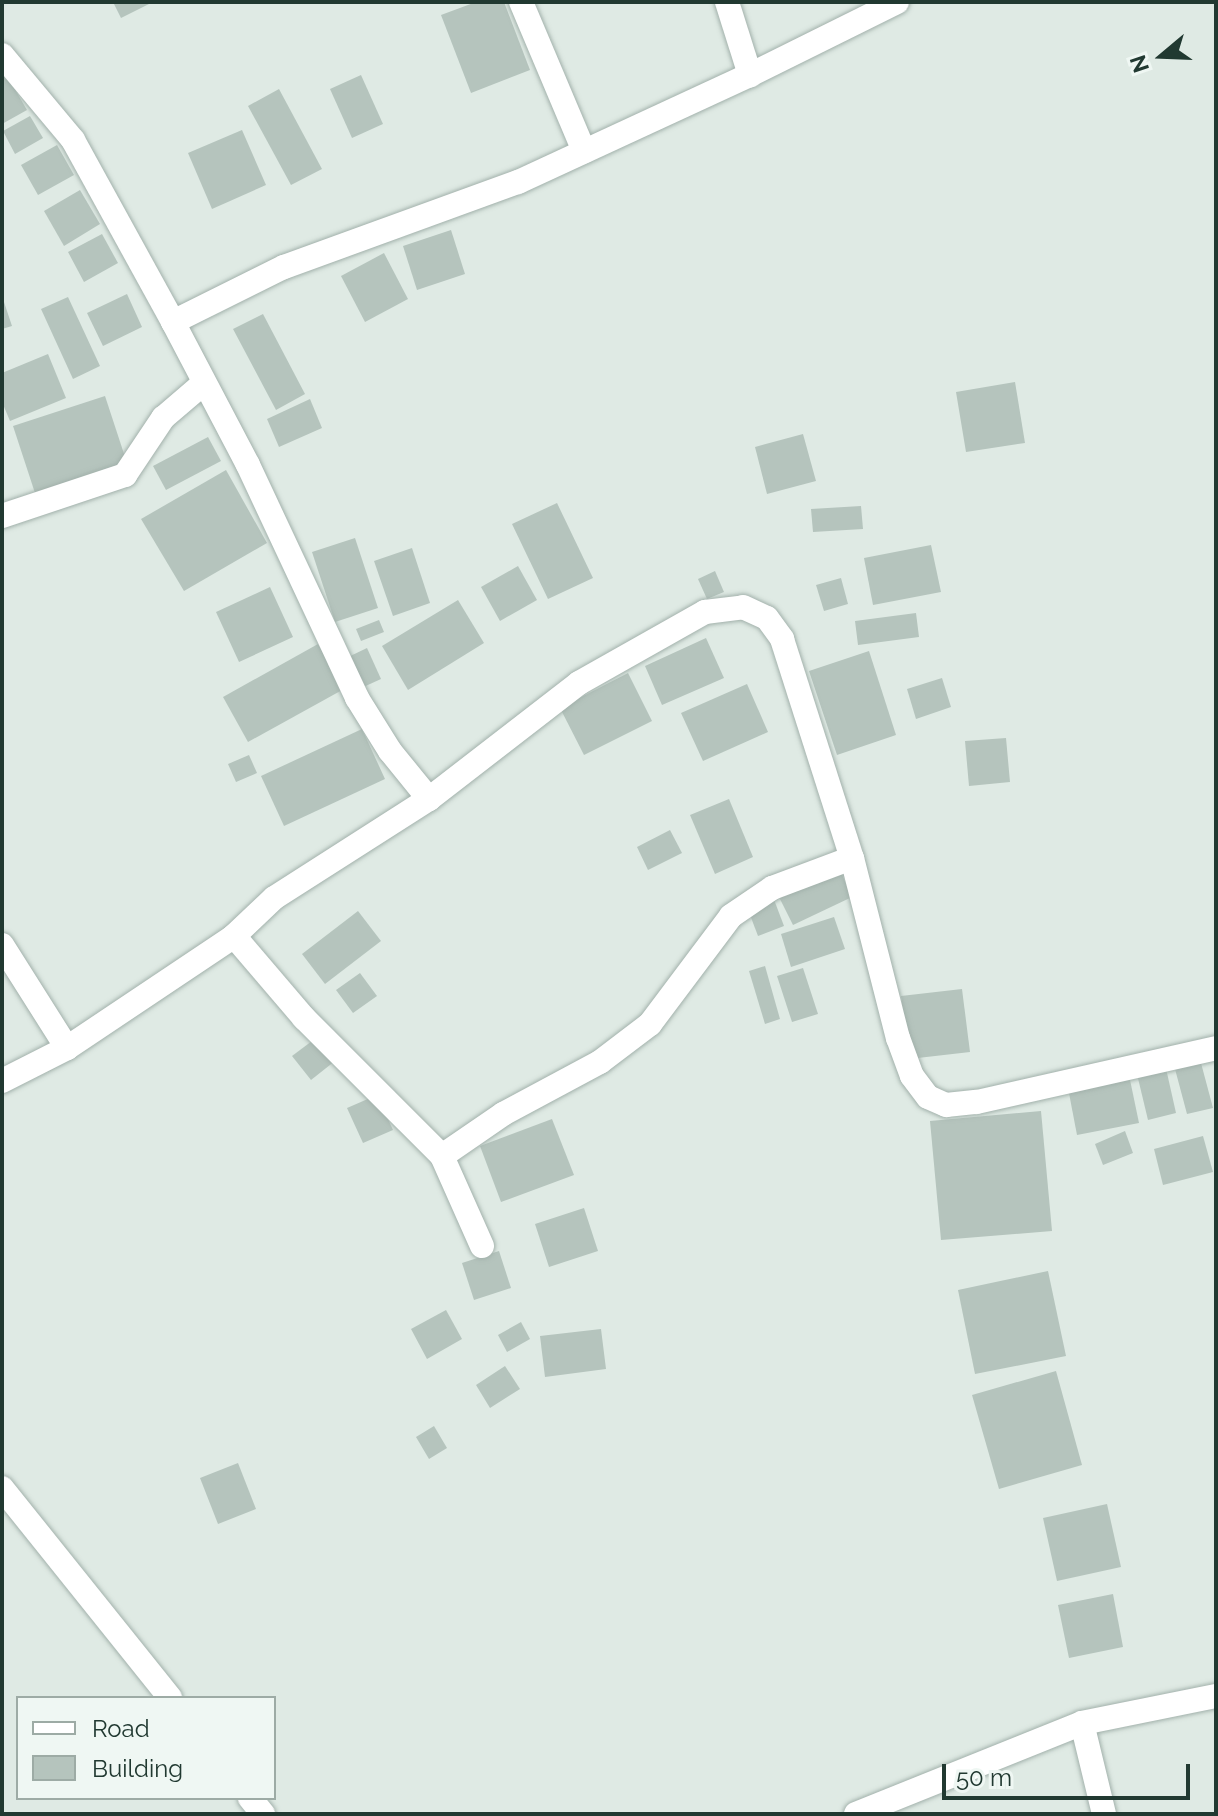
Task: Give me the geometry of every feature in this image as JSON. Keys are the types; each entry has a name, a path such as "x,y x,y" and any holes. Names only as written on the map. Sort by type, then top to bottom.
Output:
{"street":[{"path":"521,2 584,151"},
{"path":"727,2 750,75"},
{"path":"173,322 284,267 518,182 750,75 897,2"},
{"path":"2,55 73,140 248,465 357,698 390,751 429,799"},
{"path":"2,516 100,486 125,475 163,418 204,383"},
{"path":"2,1081 67,1048 234,936 274,898 429,799 579,683 705,612 743,607 767,618 782,639 852,858 898,1038 912,1076 928,1097 946,1105 977,1102 1216,1048"},
{"path":"442,1156 503,1114 600,1062 650,1024 731,916 772,888 852,858"},
{"path":"234,936 289,1002 442,1156 482,1246"},
{"path":"2,945 67,1048"},
{"path":"2,1488 168,1696"},
{"path":"856,1814 1082,1723 1216,1696"},
{"path":"1082,1723 1104,1814"}],"building":[{"path":"113,2 153,2 121,18"},
{"path":"476,2 504,2 530,70 471,93 441,15"},
{"path":"6,74 27,110 2,124 2,76"},
{"path":"361,75 383,124 352,138 330,89"},
{"path":"279,89 322,169 291,185 248,106"},
{"path":"30,116 43,138 15,154 3,131"},
{"path":"242,130 266,185 212,209 188,153"},
{"path":"57,145 74,175 38,195 21,165"},
{"path":"80,190 100,224 64,246 44,211"},
{"path":"451,230 465,274 417,290 403,246"},
{"path":"102,234 118,263 84,282 68,252"},
{"path":"384,253 408,299 365,322 341,276"},
{"path":"127,294 142,327 103,346 87,313"},
{"path":"2,296 12,326 2,329"},
{"path":"68,297 100,366 73,379 41,309"},
{"path":"263,314 305,394 276,410 233,329"},
{"path":"48,354 66,398 10,421 2,402 2,373"},
{"path":"1015,382 1025,443 966,452 956,392"},
{"path":"105,396 127,463 35,493 13,426"},
{"path":"310,399 322,428 279,447 267,419"},
{"path":"803,434 816,481 767,494 755,447"},
{"path":"208,437 221,461 166,490 153,466"},
{"path":"226,470 267,543 184,591 141,519"},
{"path":"557,503 593,578 548,599 512,524"},
{"path":"861,506 863,529 813,532 811,509"},
{"path":"355,538 378,608 335,622 312,552"},
{"path":"931,545 941,592 873,605 864,558"},
{"path":"412,548 430,603 393,616 374,561"},
{"path":"518,566 537,600 500,621 481,587"},
{"path":"715,571 724,592 707,599 698,579"},
{"path":"841,578 848,604 824,611 816,585"},
{"path":"270,587 293,637 239,662 216,612"},
{"path":"458,600 484,643 408,690 382,646"},
{"path":"916,613 919,637 858,645 855,621"},
{"path":"379,620 384,632 361,641 356,629"},
{"path":"706,638 724,678 662,705 645,666"},
{"path":"318,644 344,689 248,742 223,697"},
{"path":"367,648 381,679 359,689 344,659"},
{"path":"869,651 896,735 837,755 809,671"},
{"path":"628,673 652,721 584,755 560,708"},
{"path":"942,678 951,707 916,719 907,689"},
{"path":"747,684 768,732 703,761 681,713"},
{"path":"362,729 385,779 284,826 261,776"},
{"path":"1006,738 1010,782 969,786 965,741"},
{"path":"249,755 257,773 236,782 228,764"},
{"path":"729,799 753,857 715,874 690,815"},
{"path":"670,830 682,853 648,870 637,847"},
{"path":"838,866 852,897 793,925 778,895"},
{"path":"773,897 784,926 758,936 747,907"},
{"path":"358,911 381,941 325,984 302,954"},
{"path":"834,917 845,949 791,967 781,934"},
{"path":"765,966 780,1019 765,1024 749,971"},
{"path":"803,968 818,1014 792,1022 777,976"},
{"path":"360,973 377,996 353,1013 336,990"},
{"path":"962,989 970,1052 909,1059 901,996"},
{"path":"316,1038 335,1061 311,1080 292,1056"},
{"path":"1201,1063 1213,1108 1187,1114 1175,1069"},
{"path":"1165,1064 1176,1113 1148,1120 1136,1070"},
{"path":"1129,1075 1139,1123 1077,1135 1068,1088"},
{"path":"377,1095 393,1130 363,1143 347,1108"},
{"path":"1041,1111 1052,1231 941,1240 930,1121"},
{"path":"552,1119 574,1175 501,1202 480,1146"},
{"path":"1125,1131 1133,1153 1103,1165 1095,1144"},
{"path":"1203,1136 1213,1172 1163,1185 1154,1149"},
{"path":"584,1208 598,1251 549,1267 535,1224"},
{"path":"499,1251 511,1288 474,1300 462,1263"},
{"path":"1048,1271 1066,1356 975,1374 958,1290"},
{"path":"446,1310 462,1339 427,1359 411,1329"},
{"path":"521,1322 530,1339 507,1352 498,1335"},
{"path":"601,1329 606,1369 545,1377 540,1336"},
{"path":"505,1366 520,1389 490,1408 476,1385"},
{"path":"1056,1371 1082,1465 999,1489 972,1395"},
{"path":"434,1426 447,1448 429,1459 416,1437"},
{"path":"238,1463 256,1509 218,1524 200,1478"},
{"path":"1107,1504 1121,1567 1057,1581 1043,1518"},
{"path":"1113,1594 1123,1647 1069,1658 1058,1605"}]}
